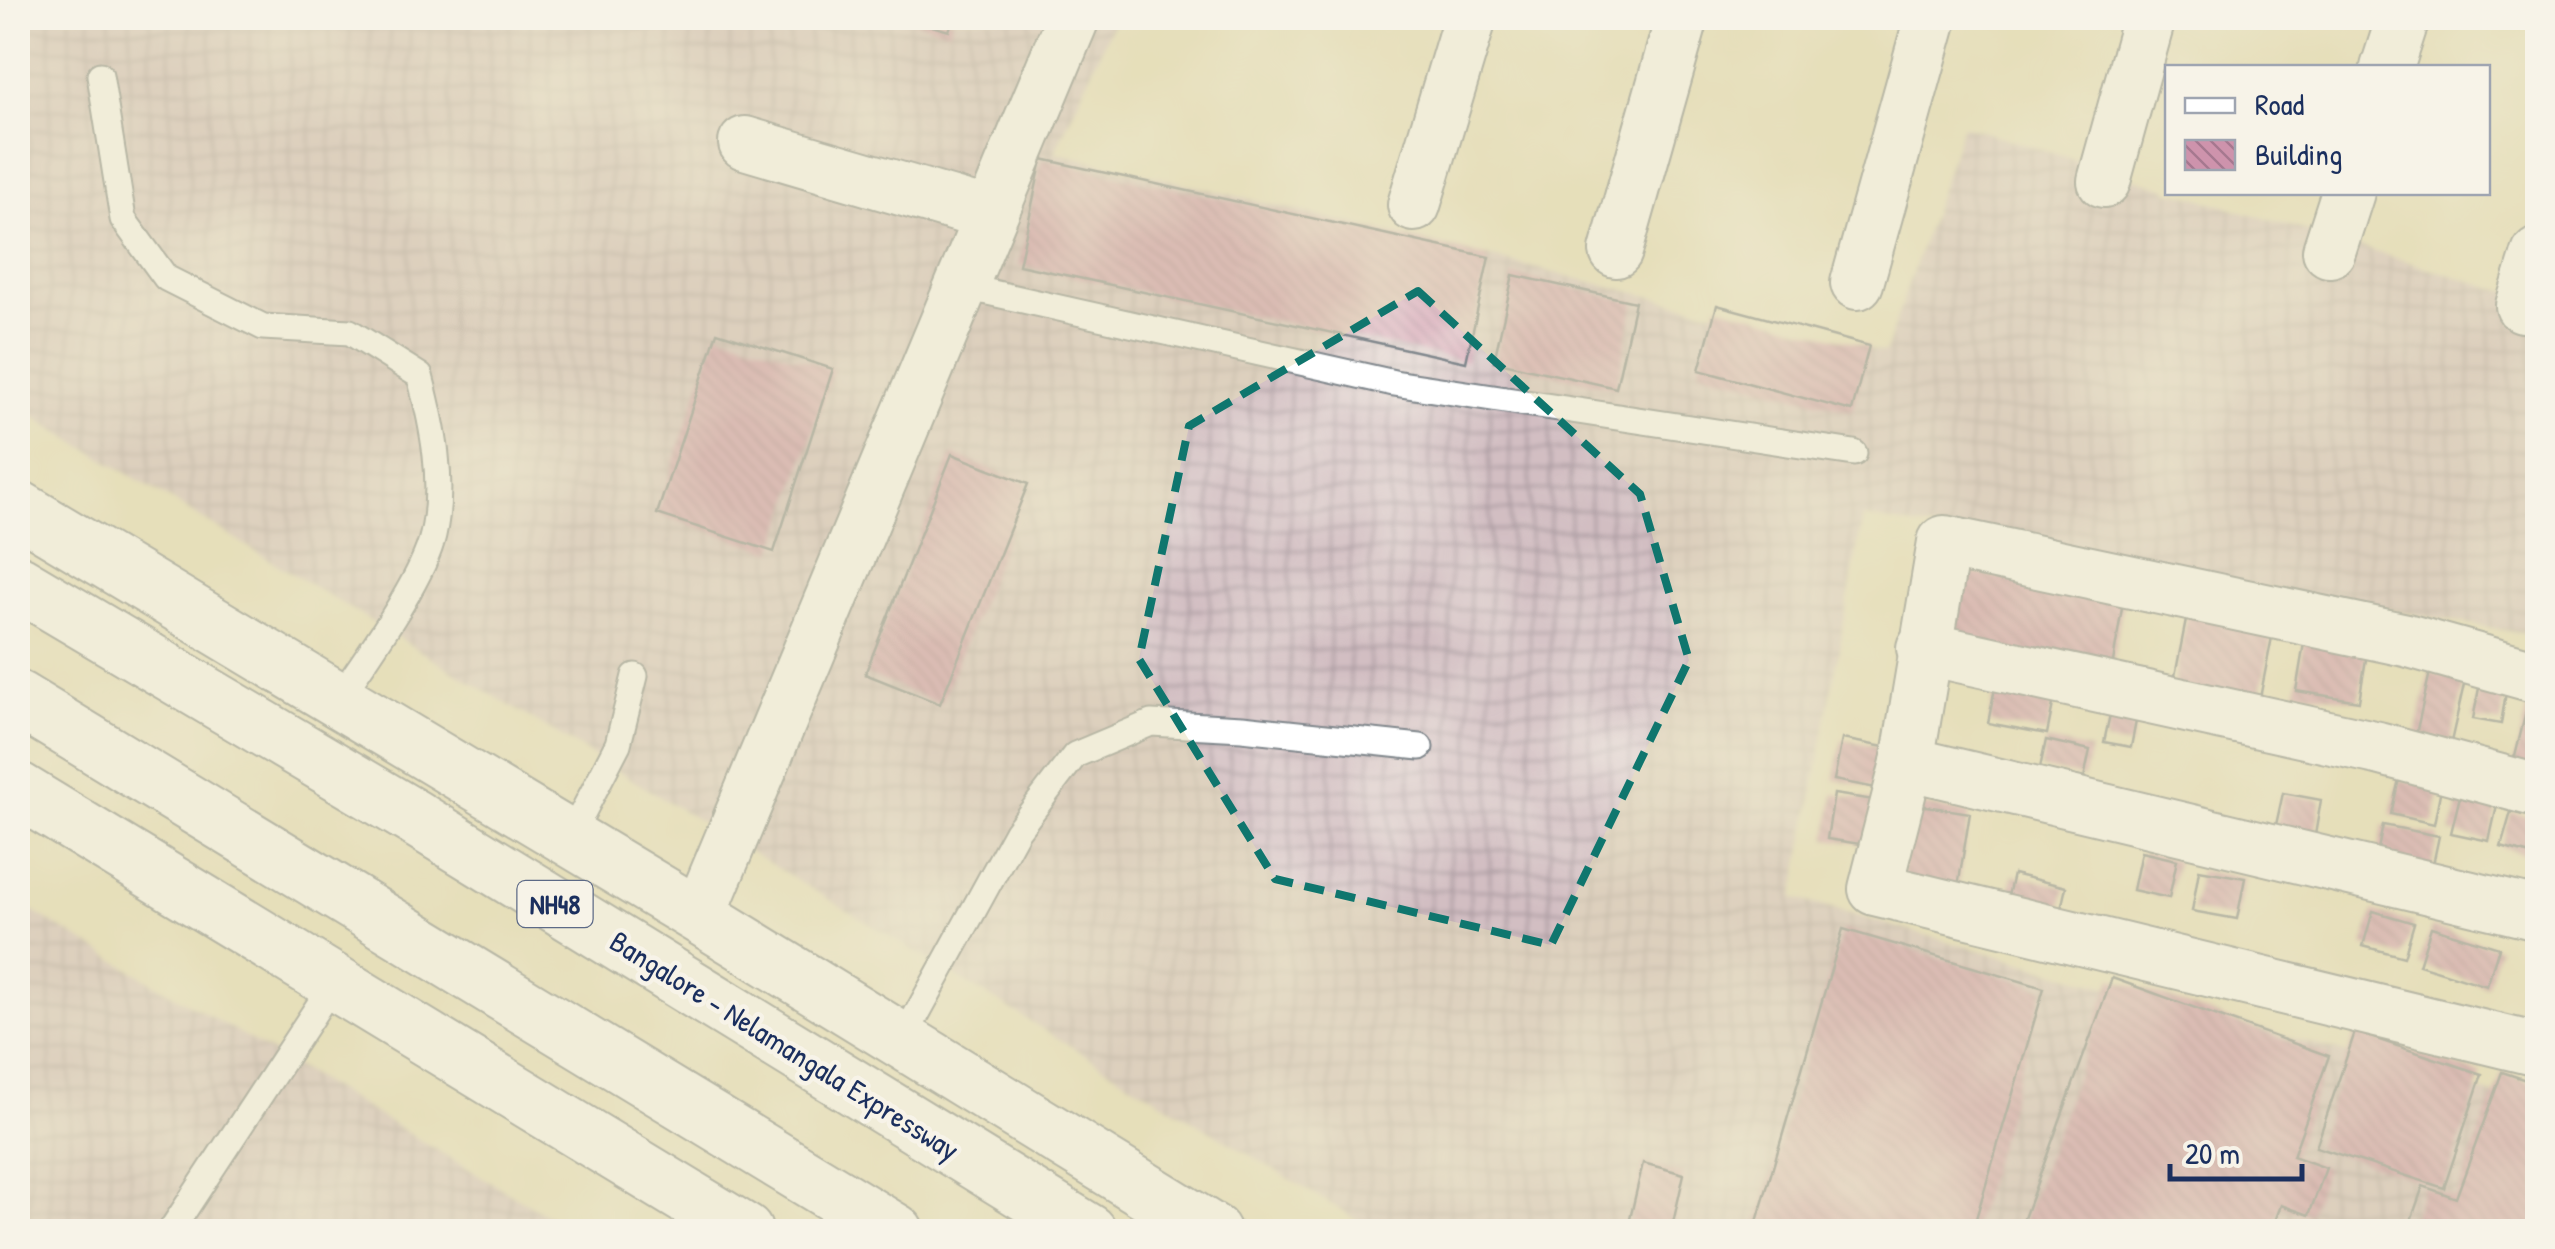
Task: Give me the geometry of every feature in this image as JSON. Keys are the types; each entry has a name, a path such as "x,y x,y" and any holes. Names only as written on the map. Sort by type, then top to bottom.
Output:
{"main road":[{"path":"18,508 699,916 1213,1232"},
{"name":"Bangalore - Nelamangala Expressway","path":"18,582 414,817 1089,1232"},
{"path":"18,699 896,1232"},
{"path":"18,790 745,1232"}],"street":[{"path":"699,916 1073,18"},
{"path":"1414,205 1470,18"},
{"path":"1616,252 1682,18"},
{"path":"1856,284 1931,18"},
{"path":"2104,181 2149,18"},
{"path":"2388,65 2403,18"},
{"path":"745,143 990,215"},
{"path":"2329,251 2347,195"},
{"path":"2522,306 2538,254"},
{"path":"2538,676 2406,640 1944,542 1906,763 1875,889 2538,1050"},
{"path":"1923,648 2378,748 2538,790"},
{"path":"1906,763 2538,914"}],"lane":[{"path":"100,75 123,219 166,278 263,327 350,332 420,376 437,442 434,536 400,603 338,700"},
{"path":"961,286 1394,382 1854,453"},
{"path":"569,839 618,744 636,676"},
{"path":"902,1041 1017,831 1075,756 1151,724 1242,728 1420,748"},
{"path":"170,1232 335,980"}],"highlighted area":[{"path":"1418,291 1640,494 1689,660 1551,945 1275,879 1139,659 1189,426"}],"shaded area":[{"path":"18,18 1115,18 1055,152 1885,353 1962,125 2165,187 2165,195 2189,195 2537,301 2537,636 1863,517 1794,898 2537,1107 2537,1231 1375,1231 18,407"},
{"path":"18,903 574,1231 18,1231"}],"building":[{"path":"904,18 953,18 949,31"},
{"path":"1042,159 1489,257 1466,362 1019,265"},
{"path":"1513,275 1635,302 1616,388 1494,361"},
{"path":"1717,305 1869,346 1852,411 1699,370"},
{"path":"717,332 833,369 774,552 657,514"},
{"path":"952,454 1028,484 940,704 865,674"},
{"path":"1957,570 2124,596 2112,668 1946,642"},
{"path":"2188,610 2274,627 2259,703 2173,686"},
{"path":"2305,637 2368,647 2359,701 2296,691"},
{"path":"2430,672 2465,680 2451,742 2416,734"},
{"path":"1996,683 2055,694 2047,734 1988,723"},
{"path":"2479,688 2506,692 2501,724 2473,719"},
{"path":"2527,707 2538,709 2538,775 2512,769"},
{"path":"2111,710 2137,716 2131,747 2104,742"},
{"path":"1842,739 1884,747 1876,788 1834,780"},
{"path":"2046,740 2090,750 2084,778 2040,768"},
{"path":"2399,779 2441,788 2434,824 2391,814"},
{"path":"2462,788 2499,797 2489,841 2451,833"},
{"path":"2283,793 2321,800 2314,841 2274,834"},
{"path":"1834,794 1874,800 1867,845 1827,839"},
{"path":"1913,804 1970,813 1957,893 1900,884"},
{"path":"2511,812 2538,819 2538,857 2501,847"},
{"path":"2383,825 2439,836 2431,874 2375,864"},
{"path":"2141,852 2177,860 2169,898 2133,890"},
{"path":"2199,870 2245,878 2237,919 2192,911"},
{"path":"2013,874 2066,887 2059,918 2006,905"},
{"path":"2373,911 2414,923 2404,957 2363,946"},
{"path":"2431,927 2499,948 2487,986 2419,965"},
{"path":"1843,929 2044,988 1972,1232 1754,1232"},
{"path":"2112,978 2329,1056 2293,1156 2326,1168 2309,1215 2281,1205 2271,1232 2019,1232"},
{"path":"2355,1032 2482,1074 2444,1188 2316,1147"},
{"path":"2502,1072 2538,1084 2538,1232 2407,1232 2423,1186 2456,1198"},
{"path":"1643,1163 1684,1174 1671,1232 1627,1232"}]}
